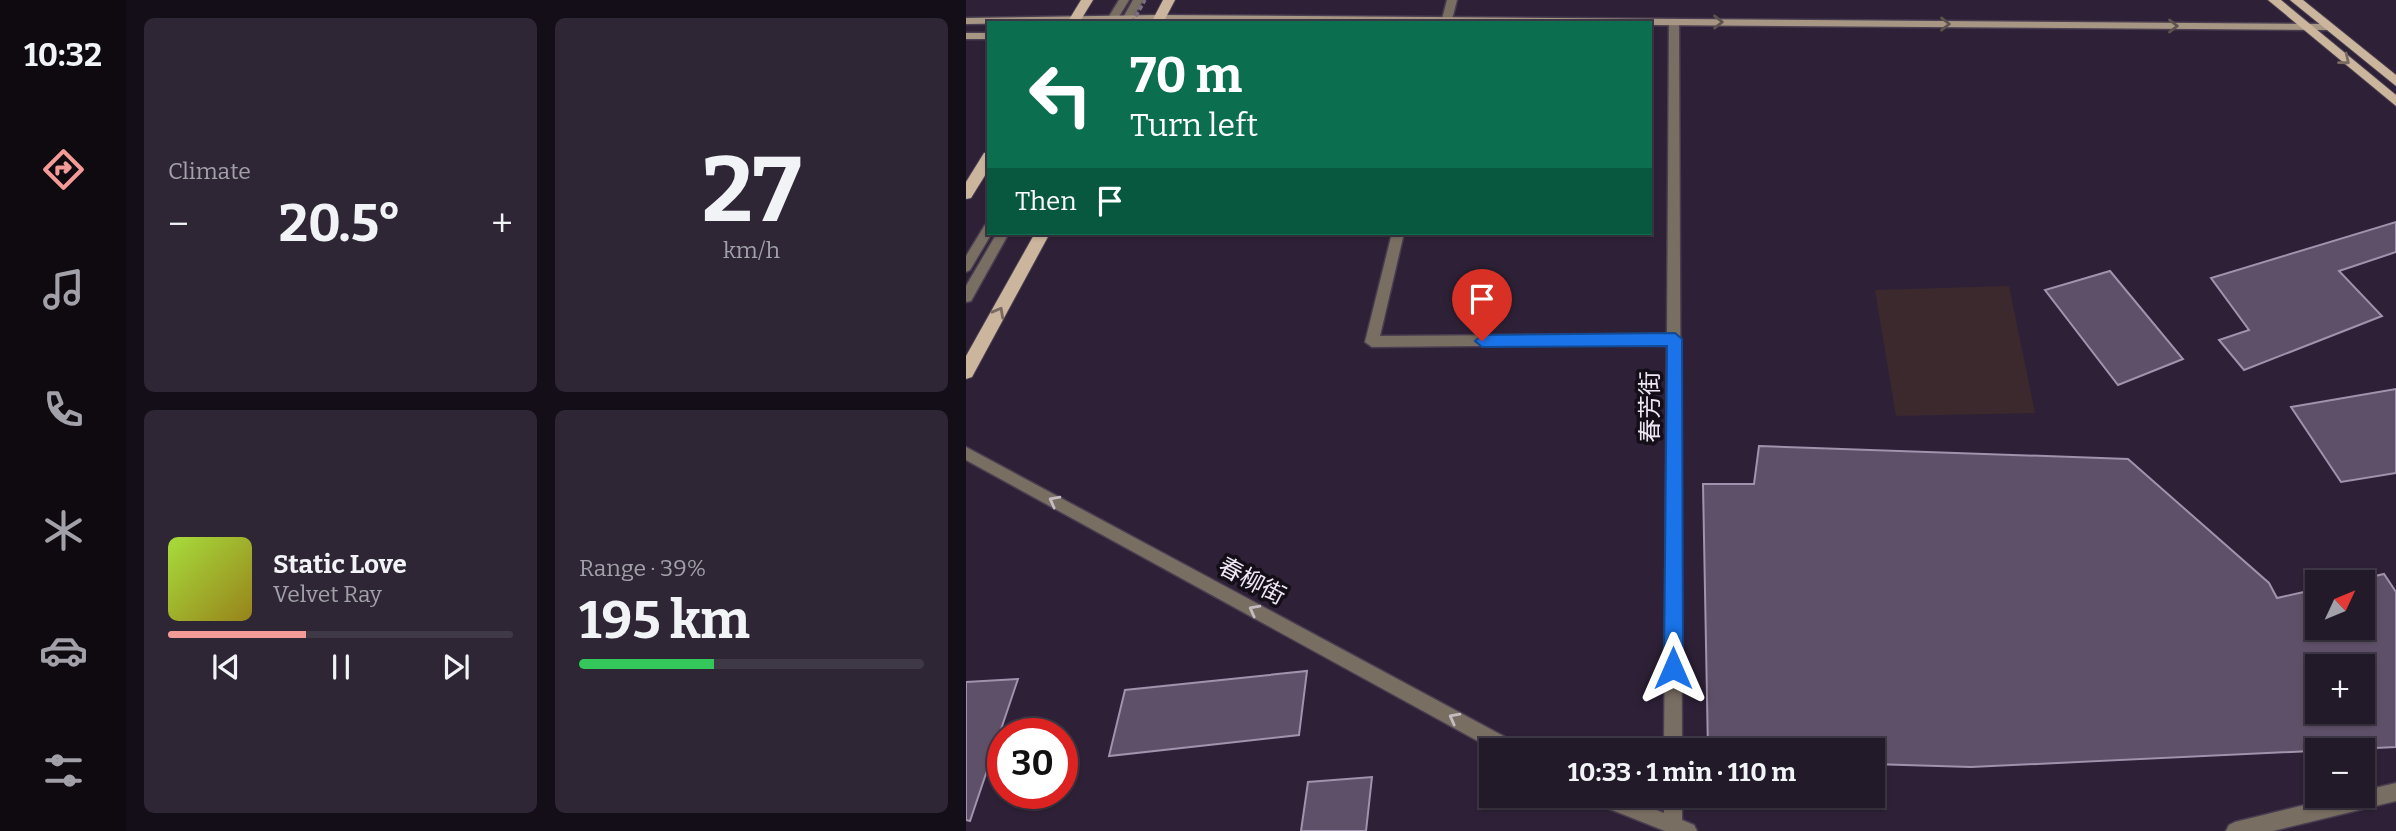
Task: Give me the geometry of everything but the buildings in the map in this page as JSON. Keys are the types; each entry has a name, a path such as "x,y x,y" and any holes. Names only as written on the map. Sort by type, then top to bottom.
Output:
{"main road":[{"path":"1075,21 1087,0"},
{"path":"1169,0 1158,20 1446,21"},
{"path":"2274,0 2396,102"},
{"path":"2296,0 2396,82"},
{"path":"966,21 987,21"},
{"path":"1652,22 2328,27"},
{"path":"966,36 987,36"},
{"path":"966,194 987,160"},
{"path":"966,372 1041,235"}],"street":[{"path":"1111,21 1124,0"},
{"path":"1130,21 1138,0"},
{"path":"1446,21 1452,0"},
{"name":"春芳街","path":"1673,738 1674,22"},
{"path":"966,267 987,231"},
{"path":"966,297 1002,235"},
{"path":"1398,235 1372,342 1675,339"},
{"name":"春柳街","path":"966,453 1490,738"},
{"path":"2235,831 2396,792"},
{"path":"1628,808 1680,829"},
{"path":"1676,808 1680,829"}],"path":[{"path":"1131,21 1145,0"}],"shaded area":[{"path":"2009,286 2035,413 1896,416 1875,290"}],"route":[{"path":"1482,341 1675,339 1673,668"}]}
